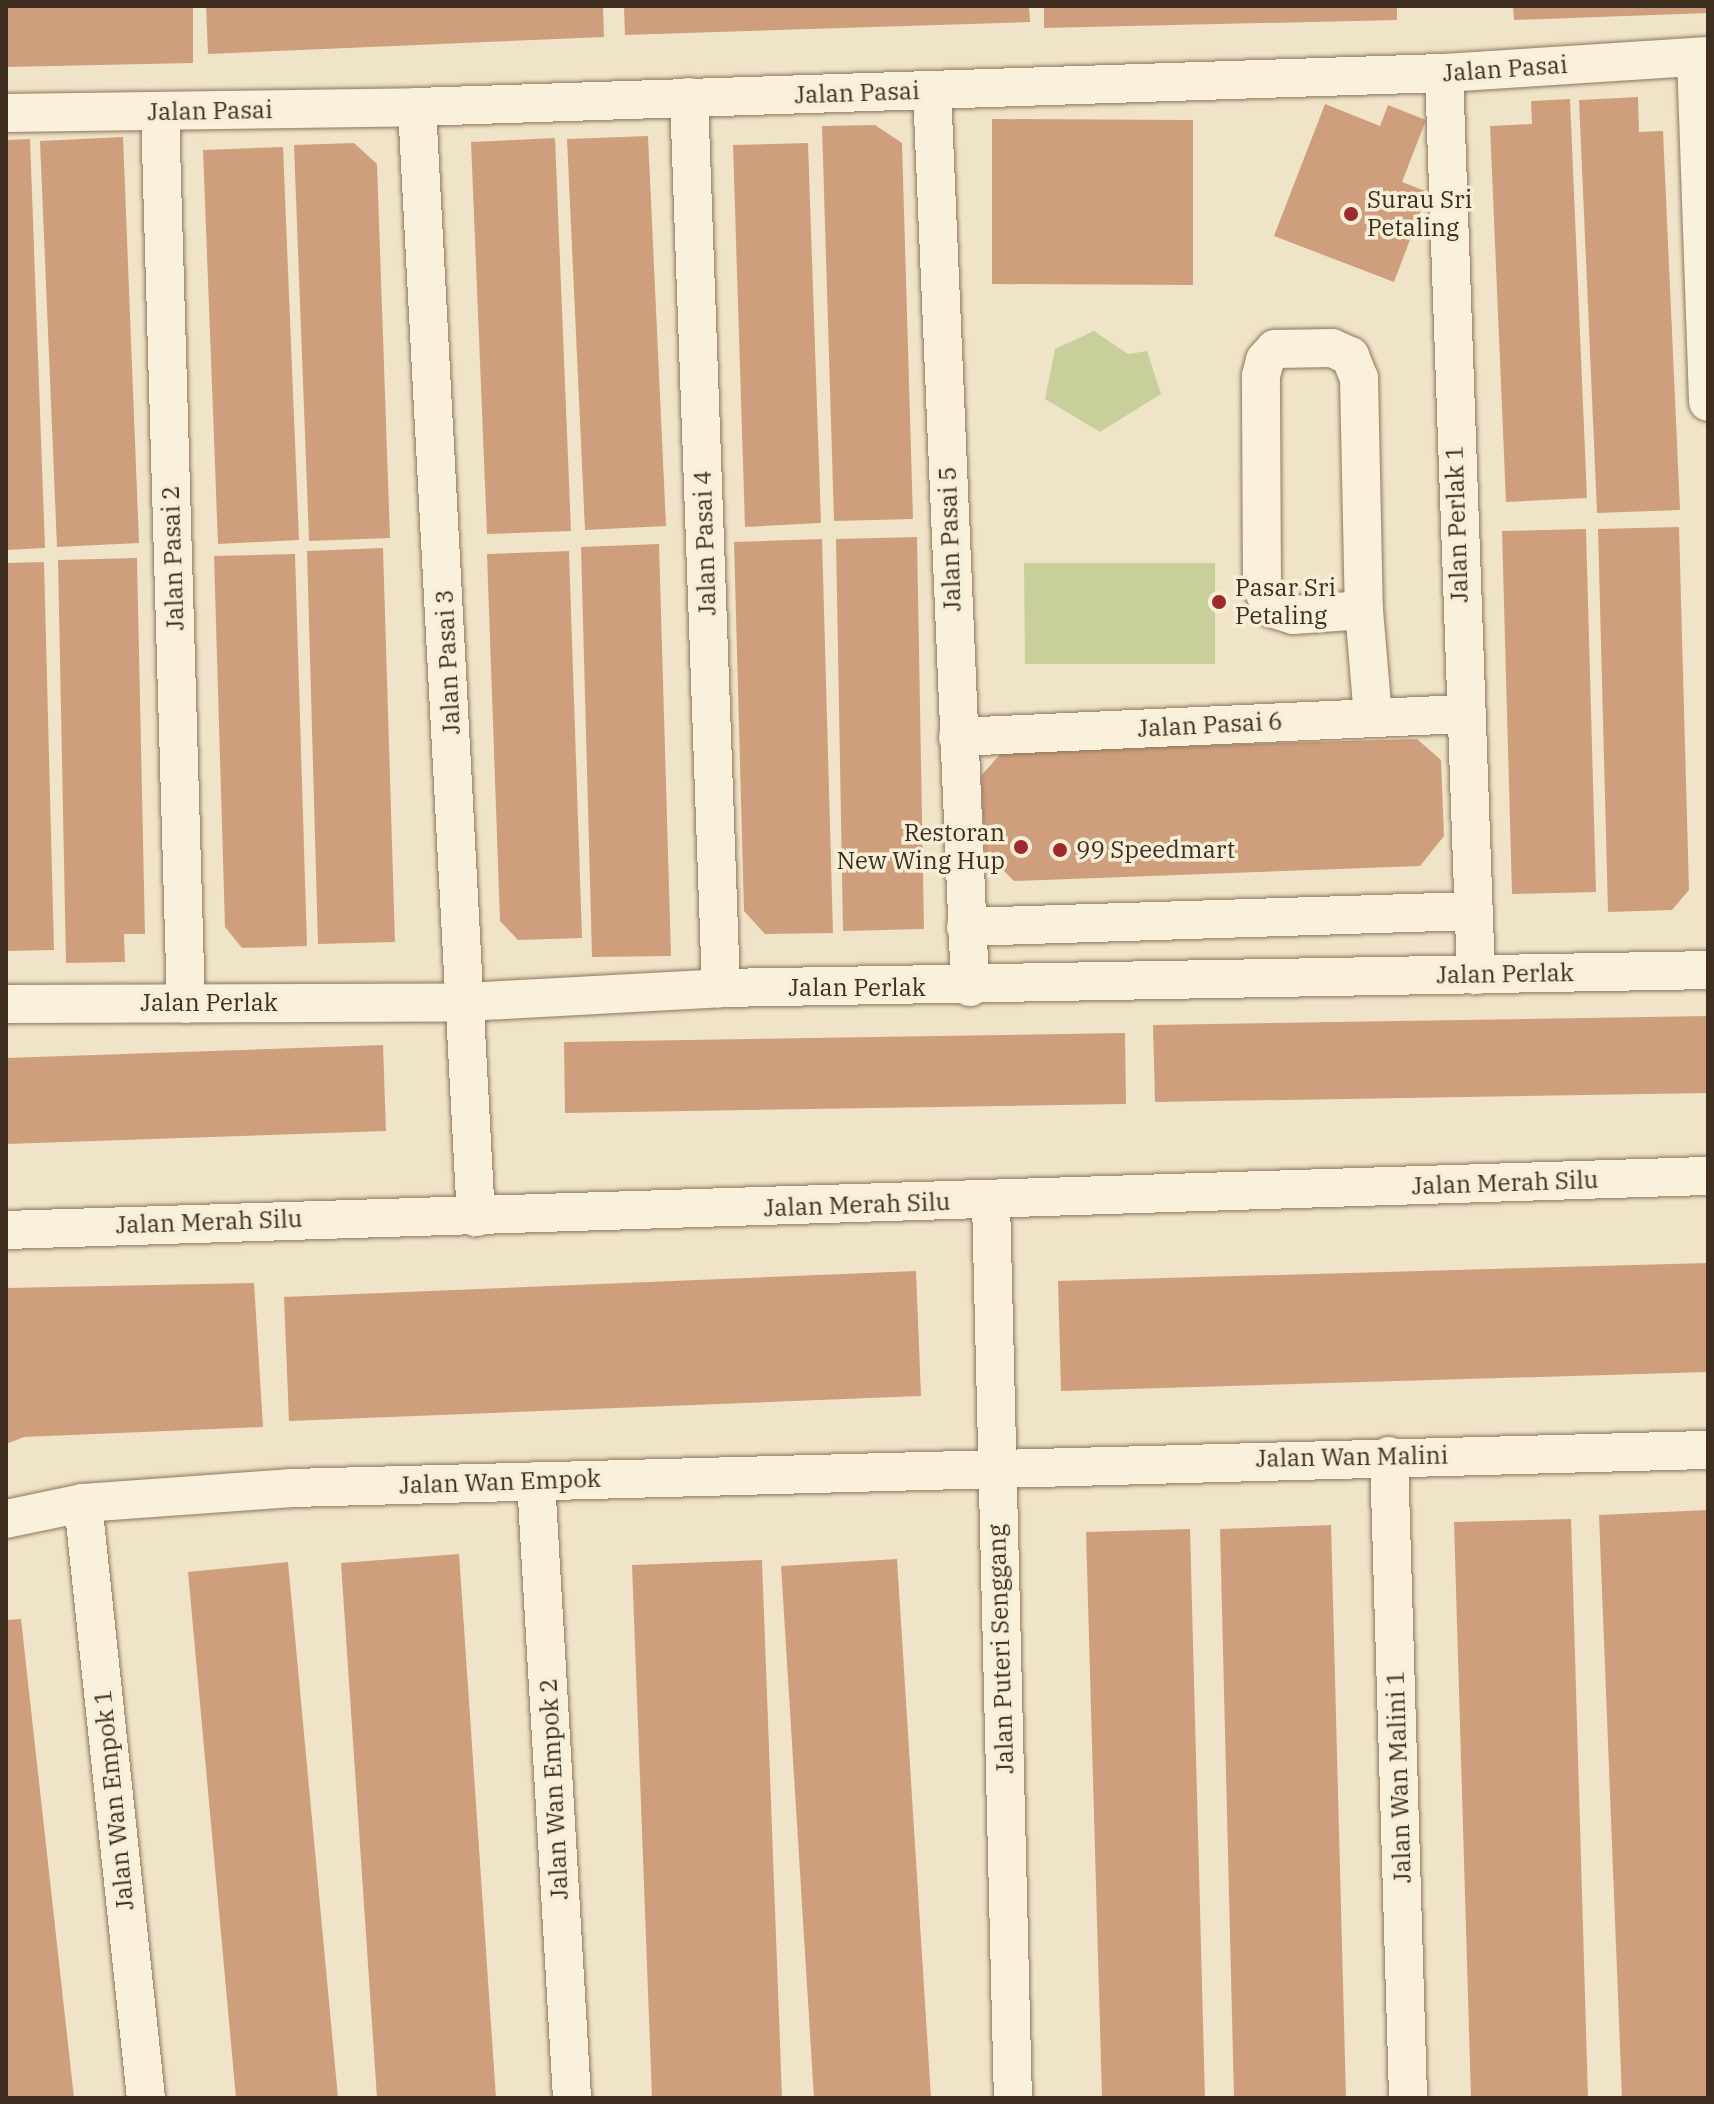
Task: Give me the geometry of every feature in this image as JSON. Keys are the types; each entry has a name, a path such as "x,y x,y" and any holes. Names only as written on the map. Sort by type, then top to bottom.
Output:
{"street":[{"name":"Jalan Pasai","path":"6,113 417,107 1444,73 1702,56"},
{"path":"1702,56 1708,402"},
{"name":"Jalan Perlak 1","path":"1444,73 1463,714 1476,975"},
{"name":"Jalan Pasai 5","path":"932,90 970,987"},
{"name":"Jalan Pasai 4","path":"689,97 721,988"},
{"name":"Jalan Pasai 3","path":"417,107 476,1217"},
{"name":"Jalan Pasai 2","path":"160,112 186,1004"},
{"path":"1364,610 1293,615 1271,608 1262,587 1261,376 1265,360 1275,349 1332,348 1350,356 1359,378 1364,610 1373,718"},
{"name":"Jalan Pasai 6","path":"958,737 1463,714"},
{"path":"966,927 1472,911"},
{"name":"Jalan Perlak","path":"6,1004 466,1002 721,988 970,987 1708,970"},
{"name":"Jalan Merah Silu","path":"6,1230 233,1219 476,1217 1708,1176"},
{"name":"Jalan Puteri Senggang","path":"991,1201 1013,2098"},
{"name":"Jalan Wan Malini","path":"996,1466 1708,1450"},
{"name":"Jalan Wan Malini 1","path":"1389,1456 1408,2098"},
{"name":"Jalan Wan Empok","path":"6,1519 83,1503 292,1488 996,1466"},
{"name":"Jalan Wan Empok 2","path":"536,1481 572,2098"},
{"name":"Jalan Wan Empok 1","path":"83,1503 146,2098"}],"green space":[{"path":"1094,331 1128,354 1147,351 1161,394 1100,432 1045,399 1055,349"},
{"path":"1024,563 1215,563 1215,664 1025,664"}],"building":[{"path":"6,6 193,6 193,63 6,67"},
{"path":"206,6 603,6 604,37 208,54"},
{"path":"624,6 1029,6 1030,22 625,35"},
{"path":"1044,6 1397,6 1397,20 1044,28"},
{"path":"1513,6 1708,6 1708,13 1514,20"},
{"path":"1638,97 1639,132 1663,131 1680,510 1597,513 1579,100"},
{"path":"1570,99 1587,498 1506,502 1490,126 1532,124 1531,101"},
{"name":"Surau Sri Petaling","path":"1325,104 1380,126 1388,105 1426,120 1402,182 1428,192 1394,282 1274,236"},
{"path":"992,119 1193,120 1193,285 992,284"},
{"path":"875,125 902,143 913,519 834,521 822,126"},
{"path":"648,136 666,526 585,530 567,139"},
{"path":"123,137 139,543 57,547 40,141"},
{"path":"555,138 571,531 487,534 471,142"},
{"path":"30,139 45,548 6,550 6,140"},
{"path":"354,143 377,164 390,538 309,541 294,145"},
{"path":"808,143 821,523 745,527 733,145"},
{"path":"283,147 299,540 218,544 203,150"},
{"path":"1679,527 1689,890 1672,910 1608,912 1598,529"},
{"path":"1586,529 1596,892 1512,894 1502,531"},
{"path":"917,537 924,929 843,931 836,539"},
{"path":"822,539 833,933 765,934 744,911 734,542"},
{"path":"659,544 671,956 592,957 581,547"},
{"path":"383,548 395,942 318,944 307,551"},
{"path":"569,551 582,938 518,940 500,921 487,554"},
{"path":"295,554 307,946 242,948 225,927 214,556"},
{"path":"137,558 145,934 124,934 125,962 66,963 58,560"},
{"path":"44,562 54,950 6,951 6,563"},
{"path":"1417,739 1441,760 1444,836 1420,866 1014,881 985,852 981,776 1003,751"},
{"path":"1708,1016 1708,1093 1155,1102 1153,1025"},
{"path":"1125,1033 1126,1104 565,1113 564,1042"},
{"path":"383,1045 386,1131 6,1144 6,1058"},
{"path":"1708,1263 1708,1372 1061,1391 1058,1281"},
{"path":"916,1271 921,1396 289,1421 284,1297"},
{"path":"254,1283 263,1427 24,1437 6,1444 6,1288"},
{"path":"1708,1510 1708,2098 1622,2098 1599,1515"},
{"path":"1571,1519 1588,2098 1471,2098 1454,1522"},
{"path":"1331,1525 1346,2098 1234,2098 1220,1529"},
{"path":"1190,1529 1205,2098 1102,2098 1086,1532"},
{"path":"459,1554 496,2098 377,2098 341,1563"},
{"path":"897,1559 931,2098 814,2098 781,1566"},
{"path":"762,1560 782,2098 652,2098 632,1565"},
{"path":"288,1562 338,2098 236,2098 188,1572"},
{"path":"21,1619 74,2098 6,2098 6,1620"}],"place":[{"name":"Surau Sri Petaling","path":"1351,214"},
{"name":"Pasar Sri Petaling","path":"1219,602"},
{"name":"Restoran New Wing Hup","path":"1021,847"},
{"name":"99 Speedmart","path":"1060,850"}]}
